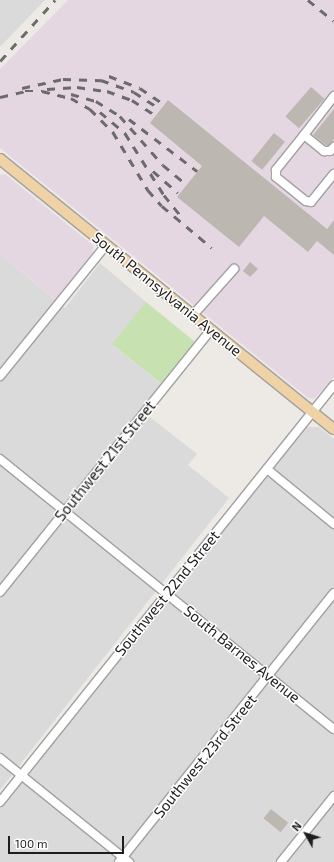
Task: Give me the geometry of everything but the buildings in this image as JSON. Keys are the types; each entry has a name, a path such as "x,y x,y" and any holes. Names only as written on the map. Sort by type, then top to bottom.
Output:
{"main road":[{"name":"South Pennsylvania Avenue","path":"0,161 334,429"}],"street":[{"path":"334,96 276,170 276,177 306,202 311,202 334,174"},
{"path":"304,134 324,151 330,151 334,147"},
{"path":"0,376 106,245"},
{"path":"193,315 234,269"},
{"name":"Southwest 21st Street","path":"0,592 211,330"},
{"name":"Southwest 22nd Street","path":"0,802 334,385"},
{"name":"South Barnes Avenue","path":"0,459 167,592 334,729"},
{"path":"267,469 334,524"},
{"name":"Southwest 23rd Street","path":"124,860 334,593"},
{"path":"0,758 124,860"},
{"path":"281,862 334,796"}],"shaded area":[{"path":"0,0 45,0 0,47"},
{"path":"68,0 334,0 334,377 313,399 307,397 0,148 0,69"},
{"path":"5,174 94,246 92,253 56,300 0,254 0,175"},
{"path":"0,254 65,308 100,263 146,302 113,345 161,384 141,410 197,454 188,465 229,498 0,790"},
{"path":"306,427 319,427 334,439 334,862 0,862 0,807"}],"green space":[{"path":"146,302 195,342 161,384 112,344"}],"railway":[{"path":"0,61 55,0"},
{"path":"308,0 334,21"},
{"path":"109,76 140,88 164,104"},
{"path":"22,88 63,79 101,80 134,92 160,109"},
{"path":"47,89 77,87 107,91 132,100 155,115"},
{"path":"0,97 25,91 42,91 71,98 90,109 113,132 148,190 162,206 212,248"},
{"path":"71,94 96,101 120,116 163,165 186,184"},
{"path":"100,112 125,133 164,195 180,215"},
{"path":"129,119 197,171"},
{"path":"153,171 178,193"}]}
